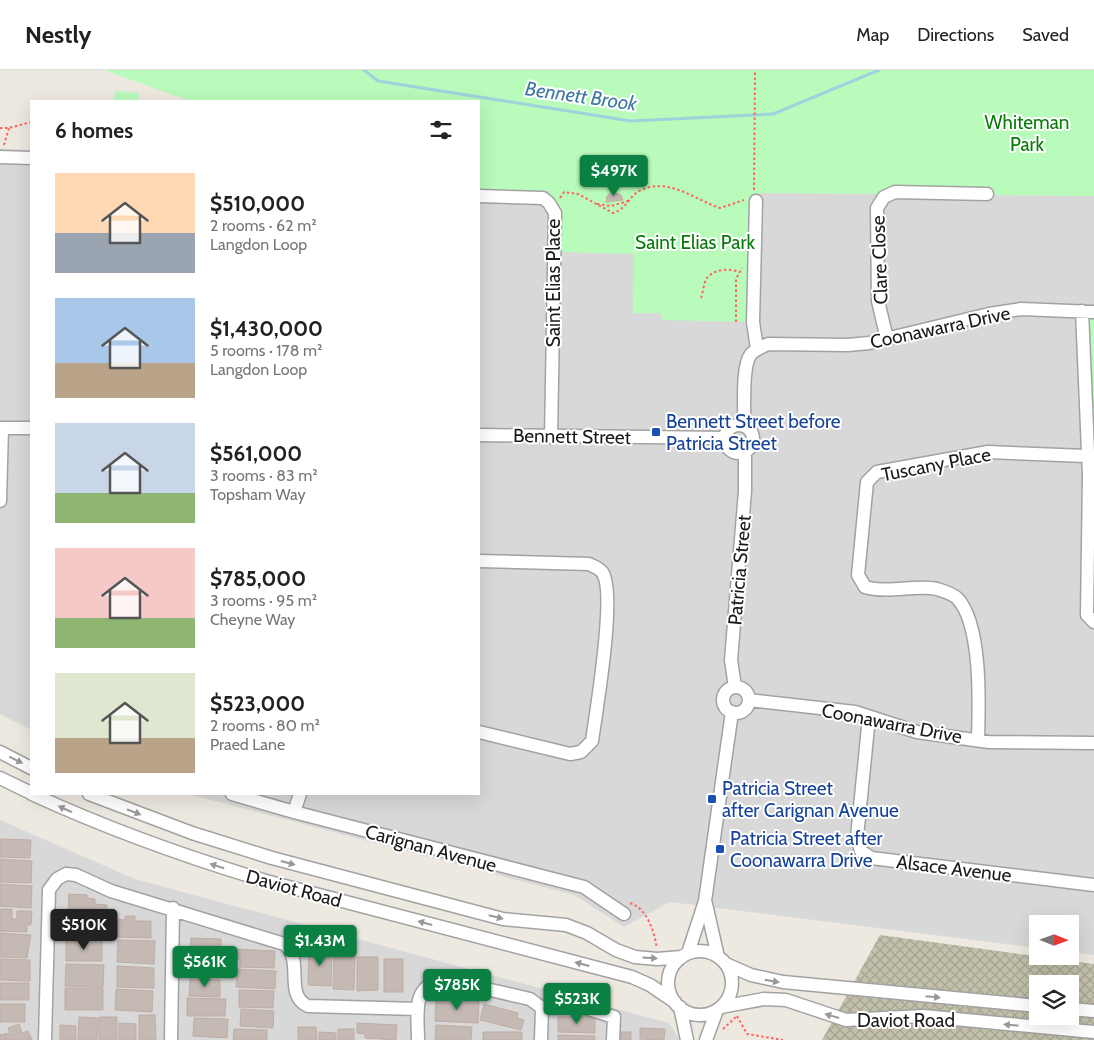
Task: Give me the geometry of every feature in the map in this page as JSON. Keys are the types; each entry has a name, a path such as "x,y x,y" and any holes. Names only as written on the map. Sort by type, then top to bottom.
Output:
{"street":[{"path":"2,157 30,158"},
{"name":"Clare Close","path":"886,339 878,301 877,208 884,197 895,192 986,194"},
{"name":"Saint Elias Place","path":"480,196 543,198 549,202 555,213 551,437"},
{"path":"744,426 746,369 750,356 757,349 753,322 752,199"},
{"name":"Coonawarra Drive","path":"757,349 768,344 848,345 886,339 989,314 1021,309 1088,311"},
{"path":"1088,311 1086,456 1089,475 1087,614 1094,622"},
{"path":"739,425 752,432 754,441 745,453 736,453 731,451 725,438 730,429 739,425"},
{"path":"0,501 1,428 30,428"},
{"name":"Bennett Street","path":"480,435 725,438"},
{"name":"Tuscany Place","path":"978,740 979,668 965,610 956,597 935,589 878,591 865,587 858,575 866,482 877,472 988,452 1086,456"},
{"name":"Patricia Street","path":"735,687 731,660 745,491 745,453"},
{"path":"480,562 589,564 602,571 607,584 606,631 592,742 581,752 570,754 480,732"},
{"path":"735,687 745,690 749,700 746,709 737,713 732,712 725,706 724,696 726,692 735,687"},
{"name":"Coonawarra Drive","path":"749,700 855,712 917,732 978,740 1094,744"},
{"path":"687,1040 677,1004 669,988 669,980 673,967 685,955 706,901 732,712"},
{"name":"Alsace Avenue","path":"869,717 857,837 861,851 871,858 1094,885"},
{"path":"0,752 30,767"},
{"name":"Daviot Road","path":"0,778 30,793"},
{"name":"Daviot Road","path":"34,795 131,836 266,881 632,977 650,985 677,1004"},
{"name":"Daviot Road","path":"91,795 165,824 272,858 503,919 566,925 587,933 616,950 635,956 657,959 685,955"},
{"name":"Carignan Avenue","path":"235,795 584,887 624,914"},
{"path":"294,812 300,795"},
{"path":"45,1040 49,890 57,879 66,874 76,875 111,891 173,908 284,944 294,957 295,993 298,1000 308,1006 418,1009"},
{"path":"706,901 722,960 732,979 730,994 719,1008 706,1040"},
{"path":"170,1040 173,908"},
{"path":"685,955 704,951 722,960"},
{"name":"Daviot Road","path":"722,960 751,975 783,982 1029,1005"},
{"path":"418,1040 420,993 429,983 442,979 530,999 542,1008"},
{"name":"Daviot Road","path":"719,1008 764,999 776,999 786,1000 846,1020 923,1016 1094,1032"},
{"path":"542,1008 560,1000 614,1016 613,1040"},
{"path":"677,1004 695,1014 706,1014 719,1008"},
{"path":"542,1008 542,1040"},
{"path":"1079,1010 1094,1011"}],"path":[{"path":"754,186 755,70"},
{"path":"0,128 9,128 30,122"},
{"path":"2,157 9,128"},
{"path":"562,193 575,193 613,213 620,210 640,190 658,187 682,190 720,208 752,199"},
{"path":"591,202 611,206 628,201"},
{"path":"701,298 706,278 713,273 721,270 739,272"},
{"path":"722,1030 731,1019 744,1014"},
{"path":"738,1016 747,1034 783,1040"}],"shaded area":[{"path":"0,149 30,150 30,729 0,714"},
{"path":"480,190 1094,196 1094,955 1079,953 1079,915 1029,915 1029,947 670,902 624,927 574,895 192,795 480,795"},
{"path":"0,820 135,879 669,1023 679,1038 687,1040 0,1040"},
{"path":"880,935 1029,955 1029,965 1079,965 1079,962 1094,964 1094,1040 822,1040"}],"green space":[{"name":"Whiteman Park","path":"104,70 1094,70 1094,196 757,193 753,322 661,320 661,313 633,313 634,254 555,252 549,191 480,190 480,100 187,100"},
{"path":"115,91 139,93 138,100 114,100"},
{"path":"1082,311 1094,312 1094,622 1089,612"}],"building":[{"path":"613,192 621,195 623,200 606,202 607,196"},
{"path":"0,839 31,840 30,858 0,857"},
{"path":"0,859 32,861 31,883 0,882"},
{"path":"0,884 32,886 31,908 0,906"},
{"path":"69,894 87,895 87,898 95,899 95,904 107,905 107,917 68,915"},
{"path":"0,909 12,909 12,919 17,919 17,911 32,911 31,925 27,925 27,932 0,931"},
{"path":"125,916 135,916 135,921 151,921 151,938 113,937 114,919 125,920"},
{"path":"67,919 103,919 103,936 67,936"},
{"path":"0,933 31,935 27,958 0,957"},
{"path":"191,938 221,939 221,956 190,955"},
{"path":"118,940 155,941 154,964 117,962"},
{"path":"66,941 102,941 102,961 66,961"},
{"path":"309,948 332,949 331,986 308,985"},
{"path":"235,949 275,951 274,968 240,967 240,959 235,959"},
{"path":"334,954 355,954 354,990 333,989"},
{"path":"357,957 378,957 378,990 357,991"},
{"path":"191,958 221,959 221,977 190,976"},
{"path":"0,959 30,960 30,981 0,980"},
{"path":"384,959 403,959 403,992 384,992"},
{"path":"66,964 104,965 103,987 65,986"},
{"path":"117,966 154,968 154,988 117,987"},
{"path":"237,969 276,971 275,989 236,987"},
{"path":"190,979 220,980 220,997 189,996"},
{"path":"0,983 29,983 29,1000 0,1000"},
{"path":"65,988 103,988 103,1010 65,1010"},
{"path":"116,989 153,991 152,1012 115,1010"},
{"path":"239,990 274,991 273,1008 239,1007"},
{"path":"187,998 226,999 225,1016 187,1016"},
{"path":"436,999 479,1000 478,1023 435,1021"},
{"path":"0,1004 25,1004 25,1022 0,1022"},
{"path":"484,1004 518,1013 517,1018 524,1020 521,1030 480,1020"},
{"path":"241,1009 274,1011 273,1028 240,1026"},
{"path":"139,1015 155,1015 156,1040 139,1040"},
{"path":"79,1017 98,1018 97,1040 78,1040"},
{"path":"99,1017 117,1017 117,1040 99,1040"},
{"path":"558,1017 595,1017 595,1033 558,1032"},
{"path":"194,1018 228,1019 227,1038 193,1036"},
{"path":"119,1023 136,1024 136,1040 119,1040"},
{"path":"357,1023 397,1025 396,1040 365,1038 365,1034 357,1033"},
{"path":"19,1024 22,1033 28,1031 32,1040 7,1040 5,1034 10,1033 8,1028"},
{"path":"60,1025 76,1026 76,1040 60,1040"},
{"path":"436,1025 472,1027 471,1040 435,1040"},
{"path":"298,1027 316,1027 317,1040 298,1040"},
{"path":"640,1028 665,1029 664,1040 640,1039"},
{"path":"234,1029 267,1030 267,1040 233,1040"},
{"path":"338,1029 354,1029 354,1040 338,1040"},
{"path":"319,1032 336,1033 336,1040 319,1040"},
{"path":"483,1032 522,1032 522,1040 483,1040"},
{"path":"621,1032 631,1032 631,1040 621,1040"},
{"path":"4,1034 6,1040 0,1040 0,1035"},
{"path":"558,1035 595,1036 595,1040 558,1040"}],"waterway":[{"name":"Bennett Brook","path":"364,70 378,81 631,121 773,114 879,70"}],"place":[{"name":"Bennett Street before Patricia Street","path":"656,432"},
{"name":"Patricia Street after Carignan Avenue","path":"712,799"},
{"name":"Patricia Street after Coonawarra Drive","path":"720,849"}],"park label":[{"name":"Saint Elias Park","path":"695,242"}]}
